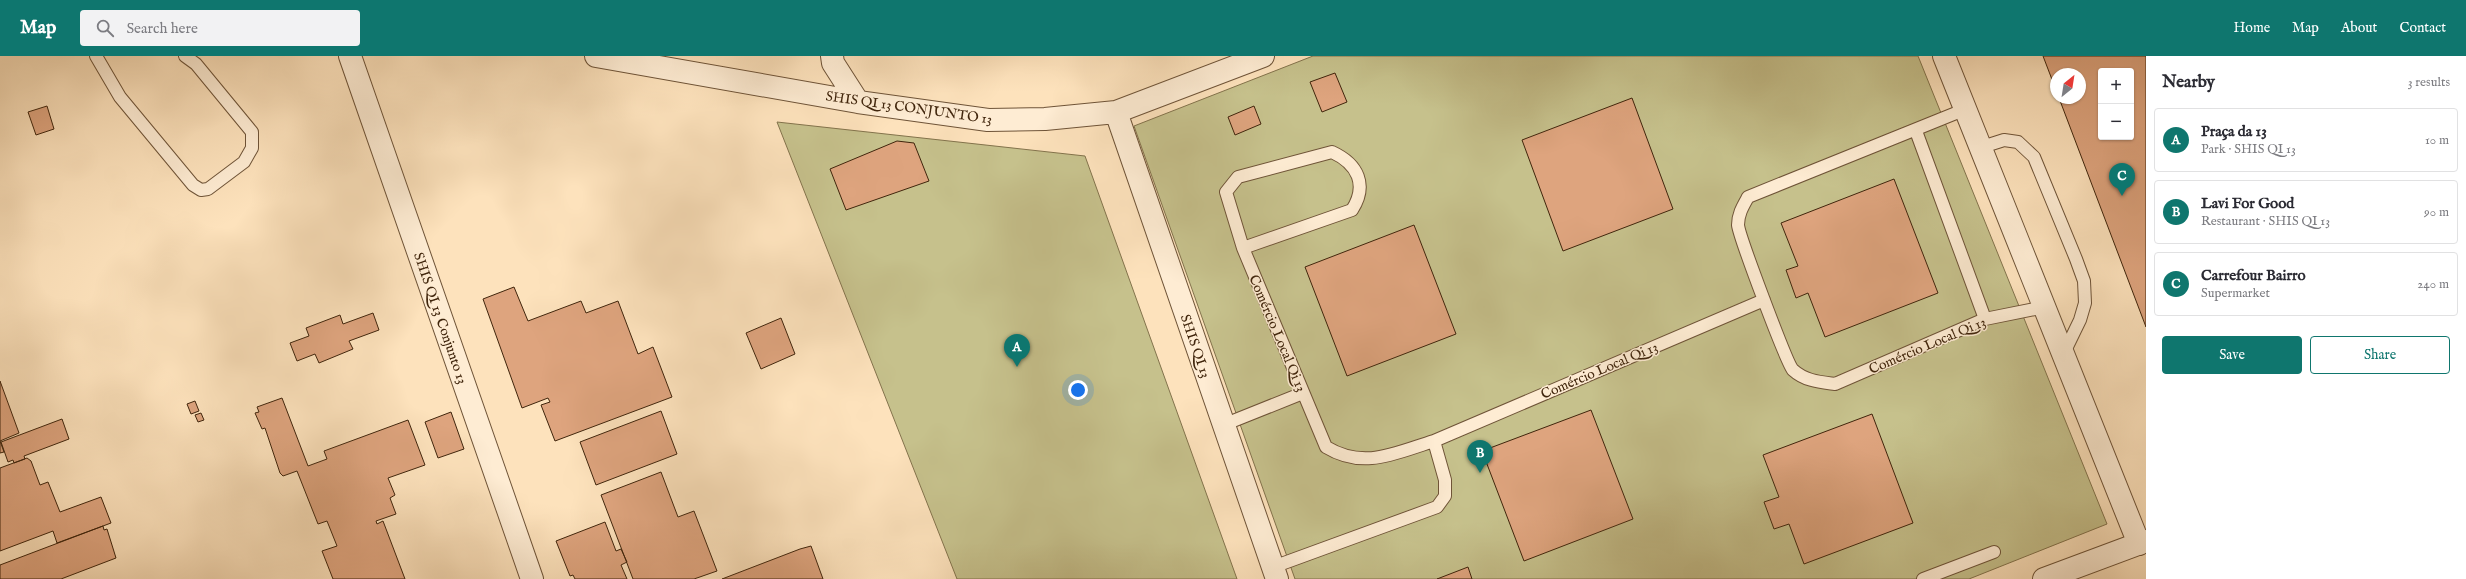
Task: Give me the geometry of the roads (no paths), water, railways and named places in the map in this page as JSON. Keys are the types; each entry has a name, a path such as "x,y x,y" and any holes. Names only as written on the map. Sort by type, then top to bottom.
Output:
{"street":[{"name":"SHIS QI 13 Conjunto 13","path":"350,56 532,579"},
{"name":"SHIS QI 13 CONJUNTO 13","path":"596,56 858,102 988,120 1046,119 1116,112 1264,56"},
{"path":"832,56 833,63 858,102"},
{"path":"1944,56 1982,147 2063,355 2143,543 2044,579"},
{"name":"SHIS QI 13","path":"1116,112 1275,573"}],"lane":[{"path":"96,56 120,96 193,185 201,190 208,189 244,162 252,148 252,132 196,64 185,56"},
{"name":"Comércio Local Qi 13","path":"1966,109 1748,197 1740,209 1738,226 1764,300 1792,369 1802,377 1835,384 1985,319 2045,307"},
{"path":"1916,130 1985,319"},
{"path":"1982,147 2004,140 2018,142 2034,157 2076,259 2084,281 2085,303 2080,320 2063,355"},
{"name":"Comércio Local Qi 13","path":"1243,248 1352,210 1359,200 1360,185 1356,171 1345,158 1332,152 1238,177 1226,192 1243,248 1326,446 1338,454 1377,459 1434,441 1764,300"},
{"path":"1223,425 1304,393"},
{"path":"1275,573 1437,506 1445,496 1445,480 1434,441"},
{"path":"1923,579 1994,552"}],"place":[{"name":"Carrefour Bairro","path":"2122,196"},
{"name":"Praça da 13","path":"1017,367"},
{"name":"Lavi For Good","path":"1480,473"}]}
